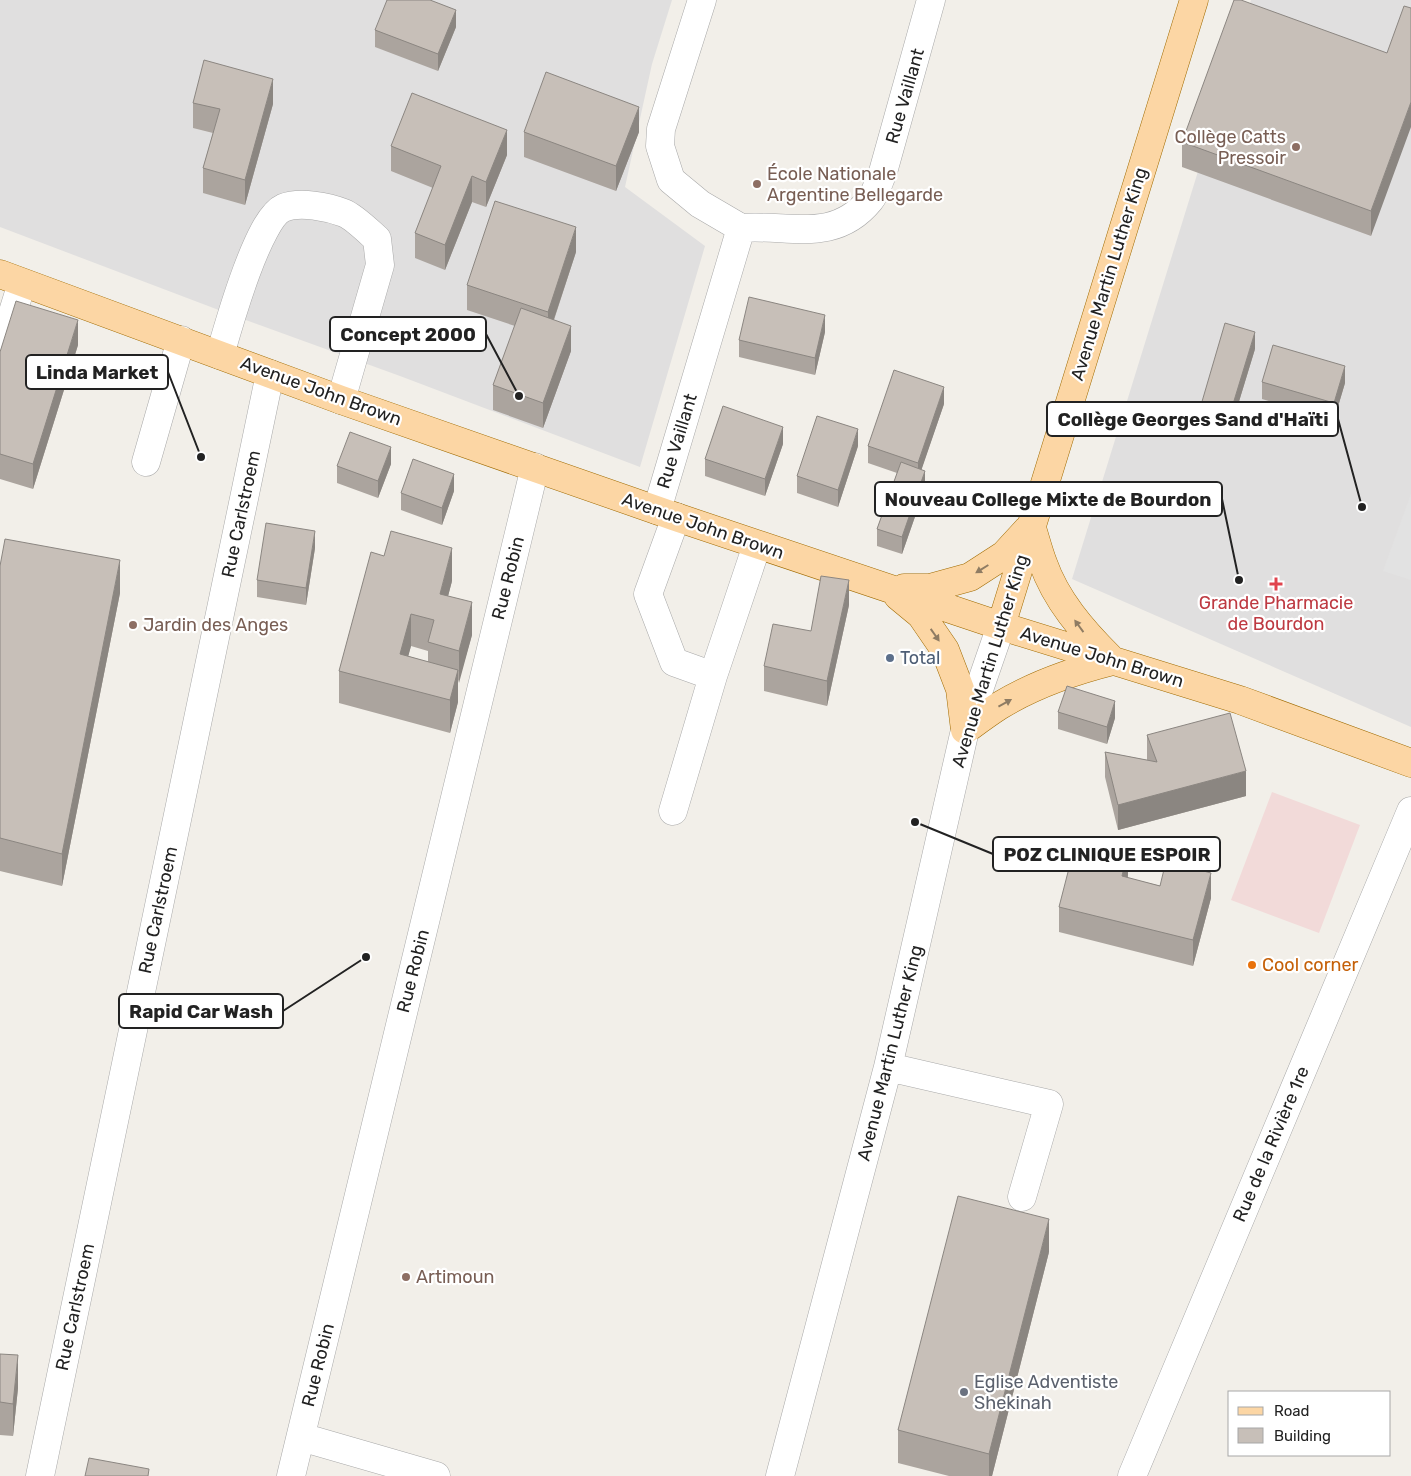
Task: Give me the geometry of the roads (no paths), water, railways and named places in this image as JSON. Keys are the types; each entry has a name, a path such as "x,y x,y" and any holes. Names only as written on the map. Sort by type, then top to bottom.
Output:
{"main road":[{"name":"Avenue Martin Luther King","path":"1001,626 1194,0"},
{"name":"Avenue John Brown","path":"11,278 341,400 666,514 1001,626 1240,700 1411,763"},
{"path":"889,588 930,588 970,577 1004,555 1031,525"},
{"path":"1031,525 1043,564 1061,600 1084,632 1113,660"},
{"path":"889,588 921,615 945,650 960,689 965,730 998,706 1035,687 1073,671 1113,660"}],"street":[{"path":"702,0 660,129 660,146 671,180 700,204 741,228"},
{"name":"Rue Vaillant","path":"714,676 674,662 648,594 666,514 741,228 762,226 819,230 845,221 871,200 883,172 932,0"},
{"path":"220,354 243,283 267,225 282,208 308,204 345,213 378,238 380,265 341,400"},
{"path":"0,354 11,278"},
{"path":"146,462 181,340"},
{"name":"Rue Carlstroem","path":"40,1476 270,374"},
{"name":"Rue Robin","path":"291,1476 535,467"},
{"path":"673,811 756,544"},
{"name":"Avenue Martin Luther King","path":"784,1476 888,1067 965,730 1001,626"},
{"name":"Rue de la Rivière 1re","path":"1132,1476 1411,811"},
{"path":"888,1067 1049,1104 1022,1197"},
{"path":"301,1437 436,1476"}],"place":[{"name":"Collège Catts Pressoir","path":"1296,147"},
{"name":"École Nationale Argentine Bellegarde","path":"757,184"},
{"name":"Concept 2000","path":"519,396"},
{"name":"Linda Market","path":"201,457"},
{"name":"Collège Georges Sand d'Haïti","path":"1362,507"},
{"name":"Nouveau College Mixte de Bourdon","path":"1239,580"},
{"name":"Grande Pharmacie de Bourdon","path":"1276,584"},
{"name":"Jardin des Anges","path":"133,625"},
{"name":"Total","path":"890,658"},
{"name":"POZ CLINIQUE ESPOIR","path":"915,822"},
{"name":"Rapid Car Wash","path":"366,957"},
{"name":"Cool corner","path":"1252,965"},
{"name":"Artimoun","path":"406,1277"},
{"name":"Eglise Adventiste Shekinah","path":"964,1392"}]}
